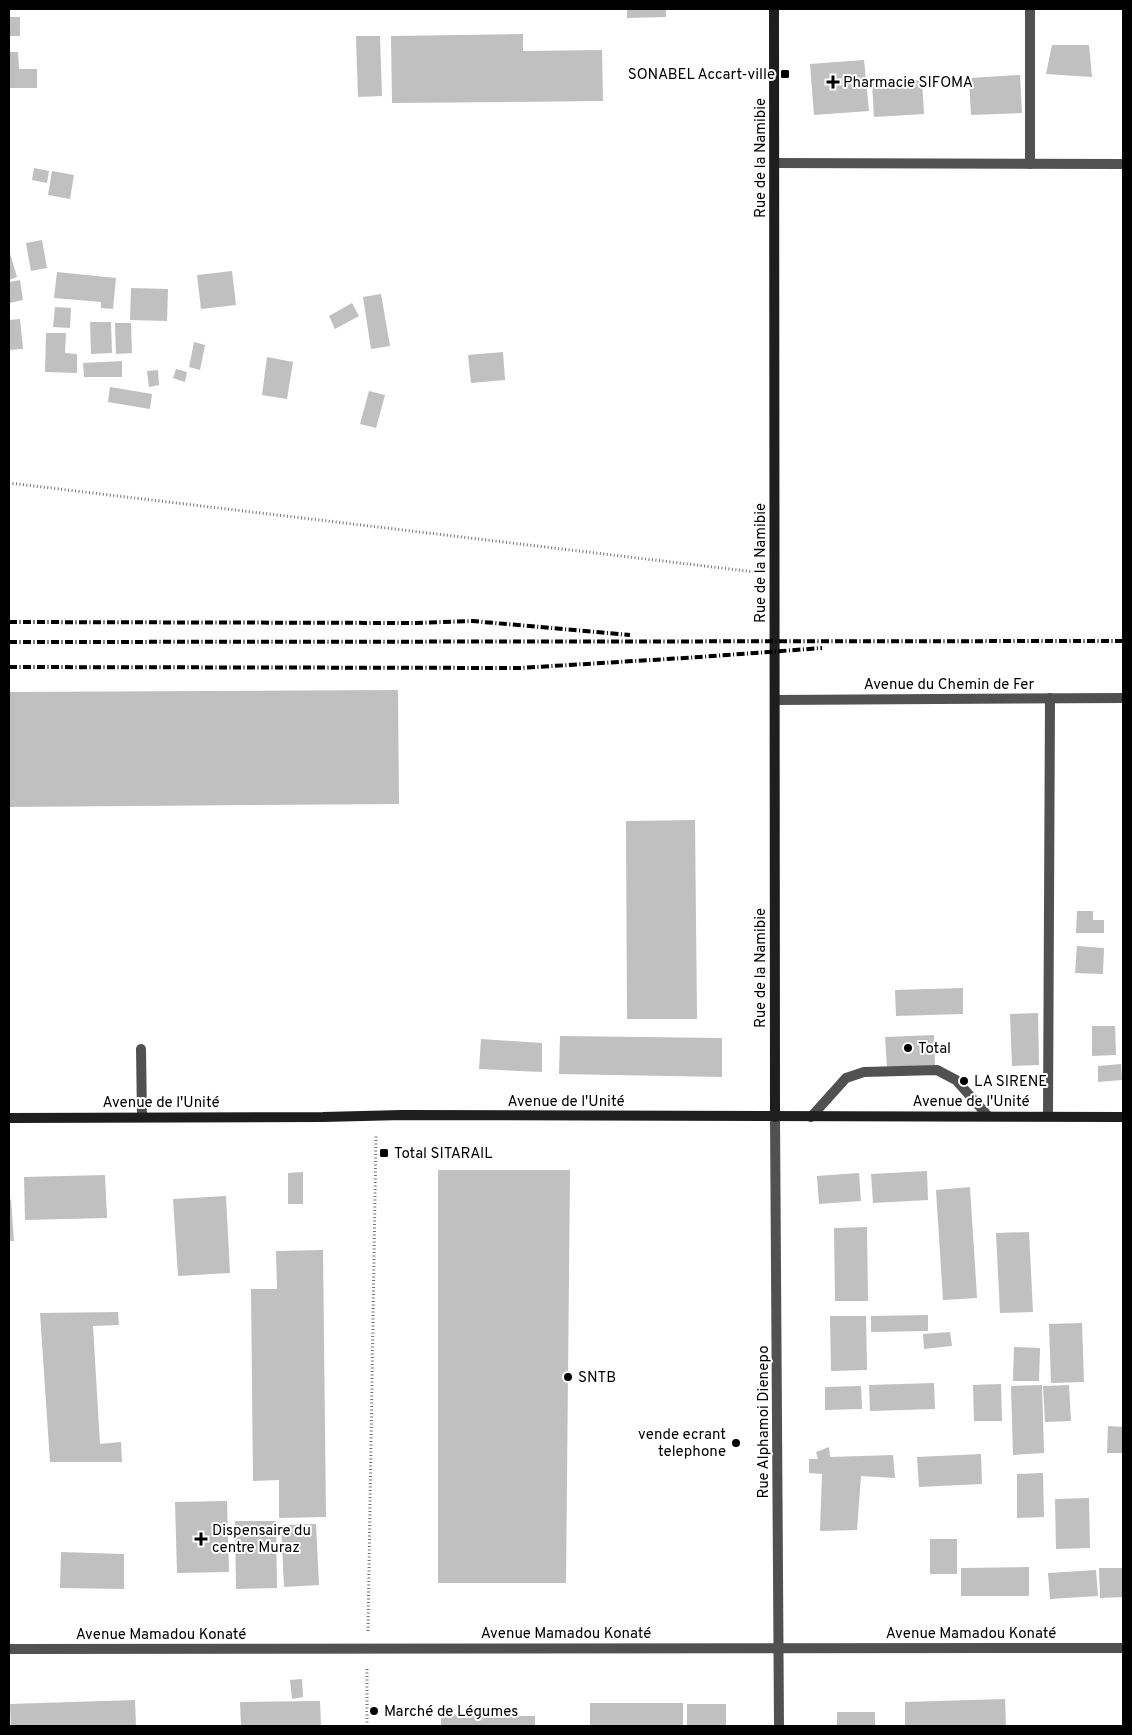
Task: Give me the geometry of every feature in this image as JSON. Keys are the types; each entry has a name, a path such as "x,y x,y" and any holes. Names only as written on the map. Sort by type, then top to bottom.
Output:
{"main road":[{"name":"Rue de la Namibie","path":"774,9 775,1117"},
{"name":"Avenue de l'Unité","path":"9,1118 376,1116 1123,1117"}],"street":[{"path":"1030,9 1030,164"},
{"path":"775,163 1123,164"},
{"path":"1048,1116 1050,698"},
{"name":"Avenue du Chemin de Fer","path":"775,700 1123,698"},
{"path":"141,1049 142,1117"},
{"path":"811,1117 846,1078 864,1072 937,1070 956,1080 988,1116"},
{"name":"Rue Alphamoi Dienepo","path":"775,1117 780,1647 779,1726"},
{"name":"Avenue Mamadou Konaté","path":"9,1649 1123,1648"}],"path":[{"path":"9,484 775,574"},
{"path":"367,1726 376,1116"}],"building":[{"path":"627,9 666,9 666,17 627,18"},
{"path":"9,17 20,17 20,36 9,36"},
{"path":"523,34 523,51 602,50 603,101 392,103 391,36"},
{"path":"356,36 380,36 382,96 358,97"},
{"path":"1052,45 1089,45 1092,77 1046,74"},
{"path":"9,52 18,52 19,69 37,69 37,88 9,88"},
{"path":"864,60 869,111 814,115 810,64"},
{"path":"1020,75 1022,113 971,115 969,78"},
{"path":"922,80 924,114 874,117 872,83"},
{"path":"34,168 49,171 47,183 32,180"},
{"path":"52,171 74,175 70,199 48,195"},
{"path":"42,240 47,268 31,271 26,243"},
{"path":"9,250 17,277 9,280"},
{"path":"232,271 236,305 201,309 197,275"},
{"path":"57,272 116,278 113,309 101,308 101,302 54,298"},
{"path":"20,280 23,300 9,303 9,282"},
{"path":"131,288 168,289 167,321 130,320"},
{"path":"381,294 390,346 371,349 363,297"},
{"path":"352,303 359,316 335,329 329,316"},
{"path":"55,307 71,308 70,328 53,327"},
{"path":"20,319 23,349 9,350 9,320"},
{"path":"90,322 111,322 112,353 91,354"},
{"path":"115,323 131,323 132,353 116,354"},
{"path":"46,333 66,333 65,353 77,354 77,373 45,372"},
{"path":"194,342 205,345 200,370 189,367"},
{"path":"503,352 505,380 471,383 468,355"},
{"path":"267,357 293,362 287,399 262,395"},
{"path":"122,361 122,377 84,377 83,363"},
{"path":"176,369 187,372 185,382 173,378"},
{"path":"158,370 159,385 149,387 147,371"},
{"path":"110,387 152,394 150,409 108,402"},
{"path":"369,391 385,395 376,428 360,424"},
{"path":"398,690 399,804 9,807 9,692"},
{"path":"695,820 697,1019 627,1019 626,821"},
{"path":"1077,911 1093,911 1093,920 1104,920 1104,933 1076,933"},
{"path":"1077,946 1104,948 1103,974 1075,973"},
{"path":"963,988 963,1014 896,1016 895,990"},
{"path":"1038,1013 1039,1065 1012,1066 1010,1014"},
{"path":"1092,1026 1115,1026 1116,1055 1092,1056"},
{"path":"934,1035 935,1065 887,1068 885,1037"},
{"path":"560,1036 722,1038 722,1077 559,1074"},
{"path":"481,1039 542,1043 542,1072 479,1069"},
{"path":"1121,1064 1122,1080 1098,1082 1098,1066"},
{"path":"438,1170 570,1170 566,1583 438,1583"},
{"path":"927,1171 928,1200 873,1203 871,1174"},
{"path":"303,1172 303,1204 288,1204 288,1173"},
{"path":"859,1173 861,1201 819,1204 817,1176"},
{"path":"105,1175 107,1218 25,1220 24,1177"},
{"path":"970,1187 977,1298 943,1300 936,1190"},
{"path":"226,1196 230,1273 178,1276 173,1199"},
{"path":"11,1199 14,1241 9,1241 9,1200"},
{"path":"867,1227 868,1301 835,1301 834,1228"},
{"path":"1029,1232 1033,1312 1000,1313 996,1233"},
{"path":"323,1250 326,1517 279,1518 279,1480 253,1481 251,1289 277,1289 276,1251"},
{"path":"118,1312 119,1325 93,1326 100,1444 121,1442 122,1462 50,1462 40,1313"},
{"path":"928,1315 928,1331 871,1332 871,1316"},
{"path":"830,1316 866,1316 867,1370 831,1371"},
{"path":"1082,1323 1084,1382 1051,1383 1049,1324"},
{"path":"950,1332 952,1346 924,1349 923,1334"},
{"path":"1014,1347 1040,1348 1039,1381 1013,1381"},
{"path":"934,1383 935,1409 870,1411 869,1385"},
{"path":"1001,1384 1002,1421 974,1421 973,1385"},
{"path":"1042,1385 1044,1453 1013,1455 1011,1386"},
{"path":"1069,1385 1071,1421 1045,1422 1043,1386"},
{"path":"861,1386 862,1409 825,1410 825,1387"},
{"path":"1108,1426 1123,1427 1123,1453 1107,1453"},
{"path":"829,1447 830,1457 893,1455 895,1478 861,1476 857,1530 820,1531 822,1474 809,1473 809,1459 818,1459 816,1452"},
{"path":"981,1454 982,1484 919,1487 917,1457"},
{"path":"1043,1473 1044,1517 1017,1518 1017,1474"},
{"path":"1089,1498 1090,1548 1056,1549 1055,1499"},
{"path":"227,1501 229,1572 177,1573 175,1502"},
{"path":"235,1521 276,1521 277,1588 236,1589"},
{"path":"316,1524 319,1585 284,1587 281,1525"},
{"path":"930,1539 957,1539 957,1574 930,1574"},
{"path":"61,1552 124,1554 124,1589 60,1588"},
{"path":"1029,1567 1029,1596 961,1596 961,1568"},
{"path":"1099,1568 1123,1568 1123,1597 1100,1598"},
{"path":"1096,1570 1098,1596 1050,1599 1048,1573"},
{"path":"302,1679 303,1697 292,1699 290,1680"},
{"path":"1005,1699 1006,1726 905,1726 905,1702"},
{"path":"135,1700 136,1726 11,1726 10,1704"},
{"path":"320,1701 321,1726 241,1726 240,1702"},
{"path":"590,1703 683,1703 683,1726 590,1726"},
{"path":"687,1704 726,1704 726,1726 687,1726"},
{"path":"837,1712 875,1712 875,1726 837,1726"},
{"path":"441,1715 535,1716 535,1726 441,1726"}],"railway":[{"path":"9,622 415,623 472,621 630,635"},
{"path":"9,642 1123,641"},
{"path":"9,667 520,668 822,648"}],"place":[{"name":"SONABEL Accart-ville","path":"785,74"},
{"name":"Pharmacie SIFOMA","path":"833,82"},
{"name":"Total","path":"908,1048"},
{"name":"LA SIRENE","path":"964,1081"},
{"name":"Total SITARAIL","path":"384,1153"},
{"name":"SNTB","path":"568,1377"},
{"name":"vende ecrant telephone","path":"736,1443"},
{"name":"Dispensaire du centre Muraz","path":"201,1539"},
{"name":"Marché de Légumes","path":"374,1711"}]}
